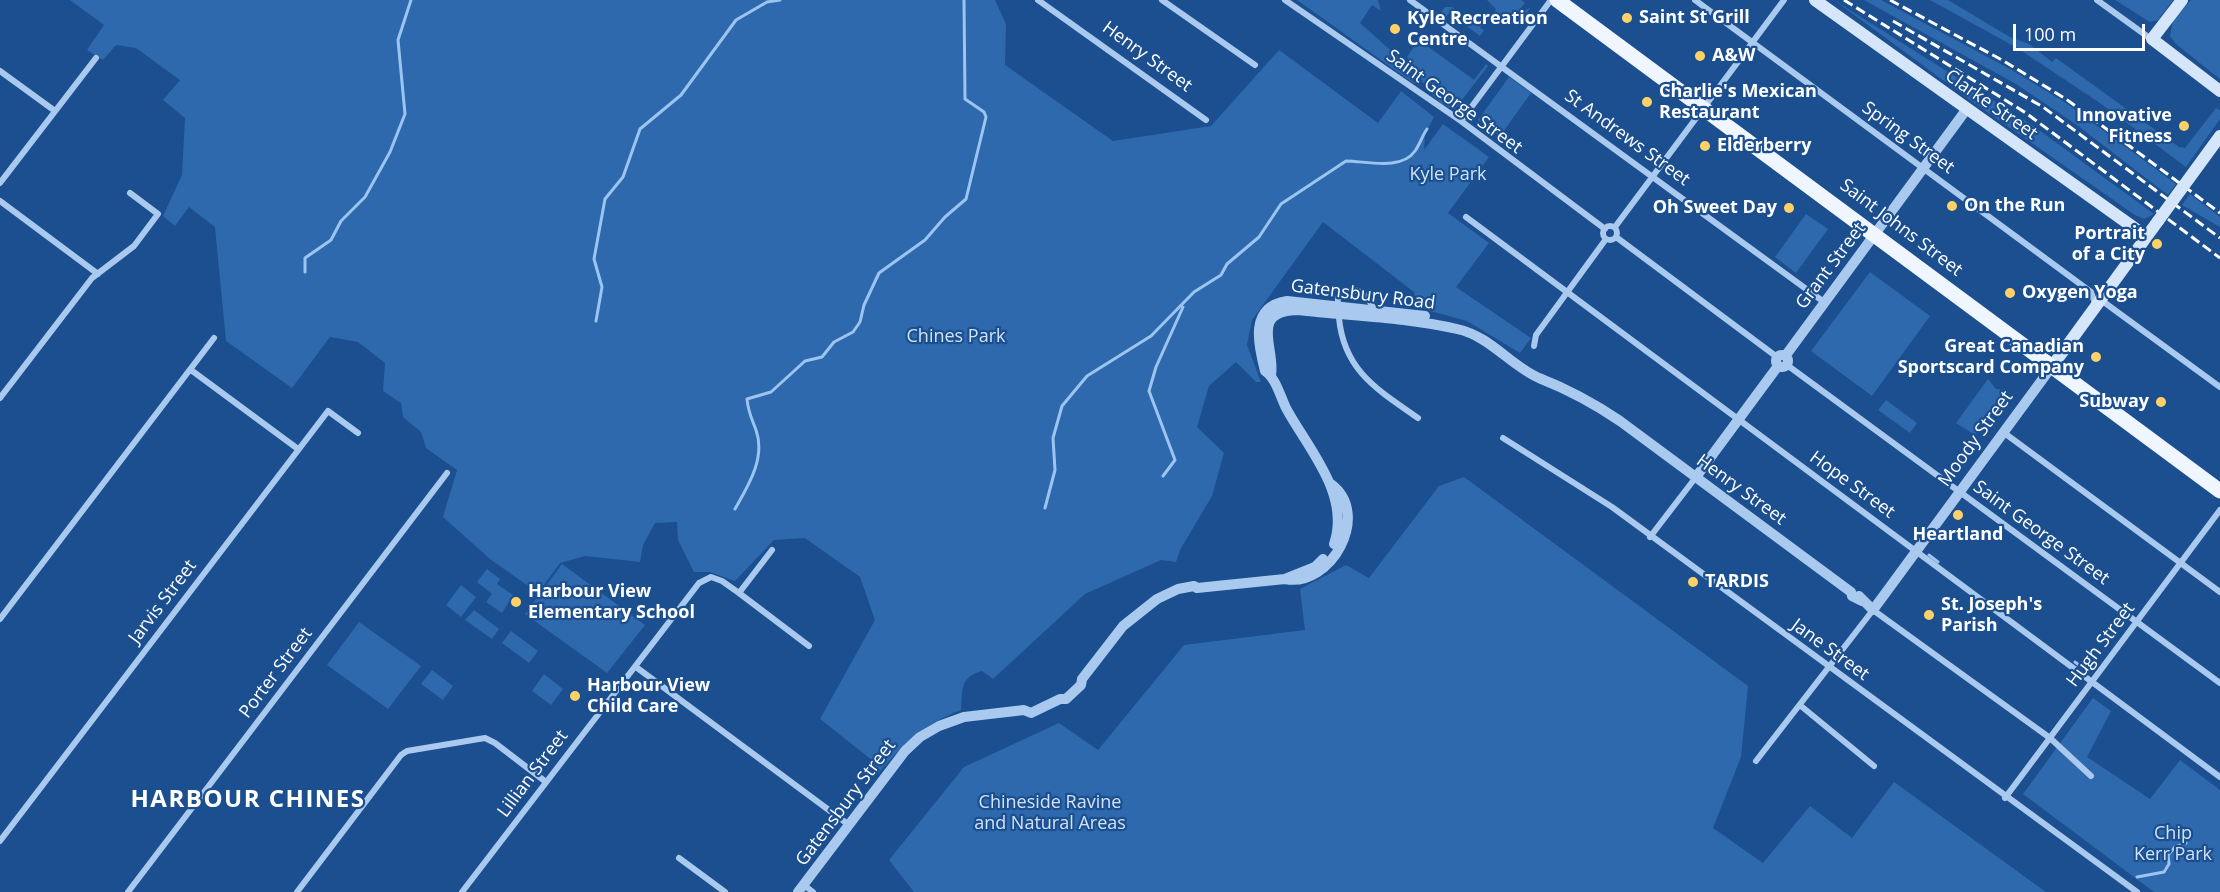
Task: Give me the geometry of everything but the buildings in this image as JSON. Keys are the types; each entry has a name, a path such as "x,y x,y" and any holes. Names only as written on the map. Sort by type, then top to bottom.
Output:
{"main road":[{"name":"Saint Johns Street","path":"1557,0 2053,365 2220,491"},
{"name":"Clarke Street","path":"1815,0 2147,237"},
{"path":"2182,0 2152,39 2220,92"},
{"name":"Moody Street","path":"2053,365 2220,136"}],"street":[{"name":"Henry Street","path":"1038,0 1206,120"},
{"path":"1162,0 1254,65"},
{"name":"Saint George Street","path":"1285,0 1461,121 1504,156 1605,229"},
{"name":"St Andrews Street","path":"1410,0 1824,302"},
{"path":"1461,121 1551,0"},
{"name":"Spring Street","path":"1695,0 2091,292 2098,303 2220,387"},
{"path":"1534,346 1536,335 1606,239 1605,229 1614,227 1784,0"},
{"path":"2097,0 2152,39"},
{"path":"0,183 96,58"},
{"path":"0,70 55,111"},
{"name":"Grant Street","path":"1650,537 1966,110"},
{"path":"0,398 98,274 138,242 158,214 130,193"},
{"path":"0,201 98,274"},
{"name":"Hope Street","path":"1466,217 2220,777"},
{"path":"1606,239 1616,237 1614,227"},
{"name":"Saint George Street","path":"1616,237 2220,683"},
{"path":"1374,309 1370,298 1362,292 1342,292 1337,299 1342,343 1358,371 1418,418"},
{"name":"Gatensbury Road","path":"1024,710 1039,711 1042,707 1060,699 1066,699 1074,692 1134,615 1157,599 1175,592 1188,592 1197,588 1285,579 1297,582 1316,575 1341,549 1346,531 1345,505 1338,490 1330,484 1286,408 1271,375 1266,335 1276,315 1298,310 1374,309 1449,322 1456,328 1495,347 1539,378 1542,385 1568,399 1587,407 1593,406 1611,415"},
{"name":"Gatensbury Road","path":"1338,310 1456,328"},
{"path":"0,619 214,338"},
{"name":"Moody Street","path":"1756,761 1801,706 1873,610 2053,365"},
{"path":"191,370 298,449"},
{"name":"Jarvis Street","path":"0,841 328,411 358,433"},
{"name":"Henry Street","path":"1611,415 1851,592 1855,592 1862,601 1884,618 1892,619 1892,623 2050,738 2091,776"},
{"path":"2003,432 2220,592"},
{"name":"Jane Street","path":"1503,438 1612,507 2005,798 2137,892"},
{"name":"Porter Street","path":"128,892 447,473"},
{"name":"Hugh Street","path":"2005,798 2220,510"},
{"path":"772,550 739,593 809,646"},
{"name":"Lillian Street","path":"462,892 699,583 711,578 722,581 739,593"},
{"path":"636,667 849,825"},
{"path":"1801,706 1874,765"},
{"name":"Gatensbury Street","path":"801,888 905,751 929,731 964,717 1024,710"},
{"path":"297,892 401,755 407,751 485,738 495,743 546,783"},
{"path":"679,858 725,892"},
{"path":"801,888 813,892"}],"green space":[{"name":"Chines Park","path":"70,0 995,0 1006,24 1005,65 1113,141 1211,126 1279,50 1378,123 1401,91 1434,117 1425,135 1424,150 1443,124 1489,157 1448,213 1489,243 1456,287 1531,338 1520,353 1467,321 1416,307 1414,292 1323,222 1252,320 1247,345 1261,382 1256,382 1236,362 1209,386 1197,427 1224,453 1212,496 1180,550 1176,562 1161,560 1085,594 993,679 982,671 969,677 962,690 961,710 924,729 896,753 878,774 872,760 820,719 875,620 860,577 805,538 774,540 735,581 710,572 694,572 678,540 677,522 655,523 643,545 640,562 585,556 560,563 538,593 490,559 443,517 457,470 426,448 421,432 403,417 401,403 383,391 385,363 358,342 330,337 292,388 226,341 215,227 189,207 175,226 163,216 182,175 185,118 163,100 180,80 136,48 116,45 103,60 87,50 104,25"},
{"path":"1297,0 1378,0 1381,11 1372,5 1360,23 1398,57 1416,85"},
{"path":"1487,0 1521,0 1525,3 1521,8 1524,11 1531,7 1516,27 1501,16 1498,19 1493,15 1496,9"},
{"path":"1834,0 2032,125 2154,214 2144,219 2135,215 1970,100"},
{"path":"1864,0 1881,0 2010,69 2066,103 2176,184 2168,195 2077,125 2016,84"},
{"path":"1930,0 1948,0 2010,37 2029,44 2052,62 2056,58 2179,147 2185,148 2216,108 2220,110 2220,119 2186,167 2100,103 2019,49"},
{"path":"2115,0 2173,0 2158,20 2150,22"},
{"path":"2191,0 2220,0 2220,79 2176,44 2170,36 2173,20"},
{"path":"1445,7 1452,7 1473,22 1475,19 1482,24 1480,28 1484,30 1480,36 1449,13 1446,17 1440,13"},
{"path":"1415,45 1426,45 1474,80 1486,64 1488,66 1455,109 1433,96 1407,57"},
{"path":"1509,77 1531,93 1500,136 1478,120"},
{"path":"2190,194 2220,217 2220,227 2182,205"},
{"path":"1806,214 1828,229 1796,273 1775,257"},
{"path":"1870,272 1930,316 1872,396 1811,351"},
{"path":"1988,379 1996,389 2007,390 1975,435 1956,423"},
{"path":"1886,400 1917,423 1910,433 1878,410"},
{"name":"Chineside Ravine and Natural Areas","path":"1464,477 1748,686 1741,757 1713,828 1763,863 1810,806 1852,838 1894,782 2046,892 914,892 889,860 964,767 1059,723 1098,750 1184,645 1305,630 1300,589 1346,565 1369,578 1439,486"},
{"path":"562,564 645,625 607,673 525,614"},
{"path":"487,569 500,579 497,584 513,595 502,613 486,602 492,594 477,582"},
{"path":"461,585 476,597 461,617 446,605"},
{"path":"474,610 499,629 492,639 465,620"},
{"path":"359,622 421,666 388,709 327,665"},
{"path":"511,631 538,651 529,663 502,643"},
{"path":"432,670 453,686 443,700 421,684"},
{"path":"544,674 563,689 551,705 532,691"},
{"name":"Chip Kerr Park","path":"2093,698 2111,711 2087,757 2150,799 2180,760 2220,790 2220,892 2154,892 2023,794"}],"waterway":[{"path":"305,272 305,258 331,240 341,221 365,197 390,152 405,114 398,40 411,0"},
{"path":"596,321 602,287 594,259 605,199 623,177 640,129 681,95 736,20 767,2 780,0"},
{"path":"735,509 754,471 759,451 759,440 747,399 771,392 805,361 822,357 834,342 853,332 860,322 864,305 879,273 925,240 945,217 966,199 986,117 984,112 965,99 964,0"},
{"path":"1045,508 1055,470 1053,438 1062,406 1087,376 1151,336 1194,292 1221,275 1227,264 1259,237 1281,204 1346,161 1392,163 1409,157 1417,148 1427,129"},
{"path":"1163,476 1175,460 1149,391 1156,367 1183,307"},
{"path":"1929,555 1938,562"},
{"path":"2075,662 2083,668"},
{"path":"2137,877 2164,872 2169,864 2168,855 2175,847 2186,843"}],"railway":[{"path":"1844,0 2026,113 2220,258"},
{"path":"1890,0 2002,60 2066,99 2220,213"},
{"path":"1893,21 2043,107 2220,238"}],"place":[{"name":"Saint St Grill","path":"1627,18"},
{"name":"Kyle Recreation Centre","path":"1395,29"},
{"name":"A&W","path":"1700,56"},
{"name":"Charlie's Mexican Restaurant","path":"1647,102"},
{"name":"Innovative Fitness","path":"2184,126"},
{"name":"Elderberry","path":"1705,146"},
{"name":"On the Run","path":"1952,206"},
{"name":"Oh Sweet Day","path":"1789,208"},
{"name":"Portrait of a City","path":"2157,244"},
{"name":"Oxygen Yoga","path":"2010,293"},
{"name":"Great Canadian Sportscard Company","path":"2096,357"},
{"name":"Subway","path":"2161,402"},
{"name":"Heartland","path":"1958,515"},
{"name":"TARDIS","path":"1693,582"},
{"name":"Harbour View Elementary School","path":"516,602"},
{"name":"St. Joseph's Parish","path":"1929,615"},
{"name":"Harbour View Child Care","path":"575,696"}],"district":[{"name":"HARBOUR CHINES","path":"248,800"}],"park label":[{"name":"Kyle Park","path":"1448,175"}]}
